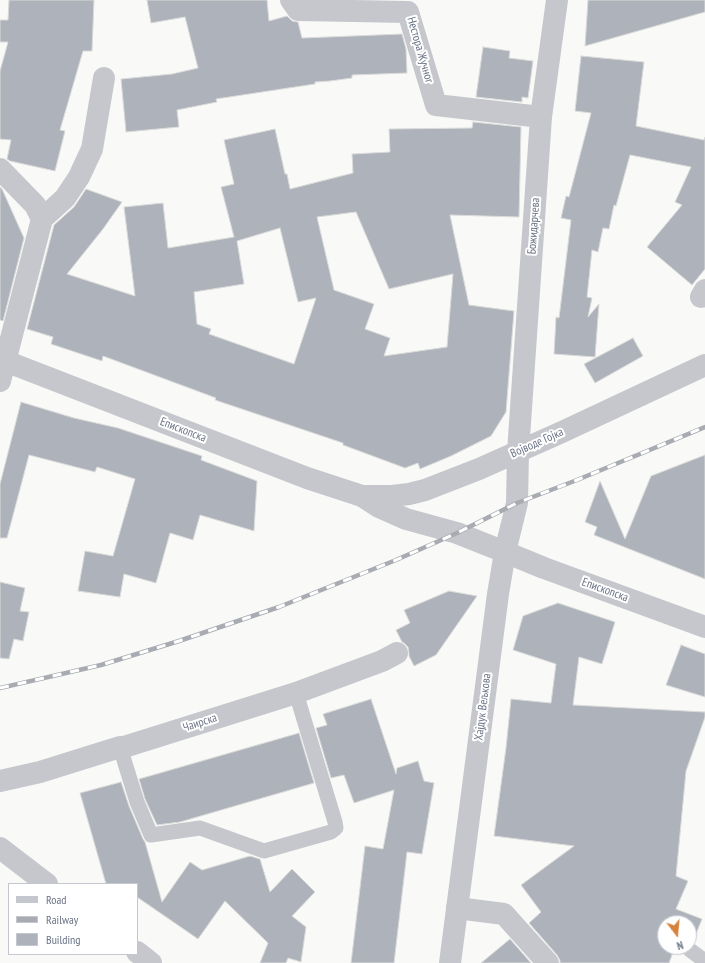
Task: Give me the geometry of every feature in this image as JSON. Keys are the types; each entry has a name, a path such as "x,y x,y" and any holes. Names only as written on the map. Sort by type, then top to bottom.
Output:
{"street":[{"name":"Нестора Жучног","path":"291,0 298,10 408,12 436,105 541,117"},
{"name":"Божидарчева","path":"518,452 541,117 557,0"},
{"path":"0,169 35,205 42,219 65,198 79,177 92,149 104,78"},
{"name":"Епископска","path":"42,219 2,367 307,478 362,496 406,519 457,533 544,568 705,626"},
{"name":"Војводе Гојка","path":"362,496 392,496 425,490 518,452 705,365"},
{"name":"Хајдук Вељкова","path":"450,963 495,616 505,552 517,503 518,452"},
{"name":"Чаирска","path":"0,782 40,772 124,747 296,693 382,661 397,653"},
{"path":"0,848 46,883"},
{"path":"457,908 504,914 548,963"},
{"path":"138,953 151,963"}],"lane":[{"path":"120,747 137,802 151,835 200,828 264,851 331,832 336,828 335,822 296,693"},
{"path":"697,955 705,961"}],"building":[{"path":"9,0 94,0 92,51 83,51 60,130 65,131 55,171 10,161 7,159 11,140 0,139 0,71 8,42 0,42 0,20 8,20"},
{"path":"147,0 267,0 269,21 287,16 292,21 298,22 302,38 402,34 406,49 407,73 352,75 352,78 315,82 315,84 216,99 217,102 177,110 179,127 126,132 121,79 172,74 198,68 185,17 151,23"},
{"path":"588,0 705,0 705,12 585,46"},
{"path":"483,47 510,51 509,58 533,61 528,98 522,97 522,102 476,97"},
{"path":"581,56 644,62 636,126 704,140 705,137 705,269 692,285 647,247 682,205 675,202 691,167 630,155 616,206 614,205 609,229 603,228 598,252 592,250 587,297 592,298 588,317 599,304 595,357 554,354 556,317 559,318 571,220 561,218 566,196 569,197 591,113 575,111"},
{"path":"473,122 521,127 519,217 450,215 469,305 514,311 506,412 491,436 451,456 420,469 418,463 405,468 343,445 343,443 215,400 216,398 103,356 102,361 51,344 53,337 27,329 54,225 74,207 86,189 122,202 103,229 67,274 135,296 124,207 163,203 168,248 234,237 221,187 234,184 224,140 275,129 285,174 287,174 290,189 353,173 352,154 390,152 389,129 472,128","holes":["356,212 389,289 453,274 447,347 384,356 390,338 365,329 374,304 334,290 317,217","280,228 298,302 316,298 294,364 209,334 211,329 197,324 194,292 244,284 237,241"]},
{"path":"0,187 24,238 3,321 0,320"},
{"path":"633,338 643,356 595,383 584,364"},
{"path":"21,402 74,418 118,428 202,456 201,460 257,481 254,531 200,515 193,540 170,533 156,583 124,574 120,597 78,591 85,551 113,556 135,479 97,467 95,472 29,455 7,538 0,538 0,484"},
{"path":"705,455 705,579 594,535 597,527 585,522 600,481 625,539 651,476"},
{"path":"0,582 25,588 20,611 29,612 23,641 14,639 9,659 0,658"},
{"path":"449,591 477,596 436,655 414,666 409,656 408,647 402,642 396,630 410,623 404,610"},
{"path":"558,603 615,622 602,664 579,657 573,705 705,712 705,717 686,771 676,876 688,881 676,909 692,915 657,915 657,955 672,955 669,963 560,963 557,955 529,923 541,912 521,885 574,846 494,836 511,699 551,703 556,664 513,650 523,616"},
{"path":"681,645 705,654 705,697 666,685"},
{"path":"371,699 396,774 397,768 418,761 424,781 434,783 422,854 407,852 394,963 351,963 365,846 383,849 394,790 354,803 344,775 331,778 316,728 327,725 323,714"},
{"path":"299,733 314,783 180,822 157,825 145,799 139,779"},
{"path":"121,782 129,806 145,842 162,902 190,862 202,870 250,856 260,859 270,892 292,869 315,892 292,916 306,927 301,962 288,958 286,963 260,963 268,943 225,901 198,939 138,898 138,883 106,883 80,793"},
{"path":"697,917 702,919 697,932"},
{"path":"510,939 531,963 481,963"}],"railway":[{"path":"0,688 101,665 179,641 279,607 396,560 457,533 517,503 705,427"}]}
